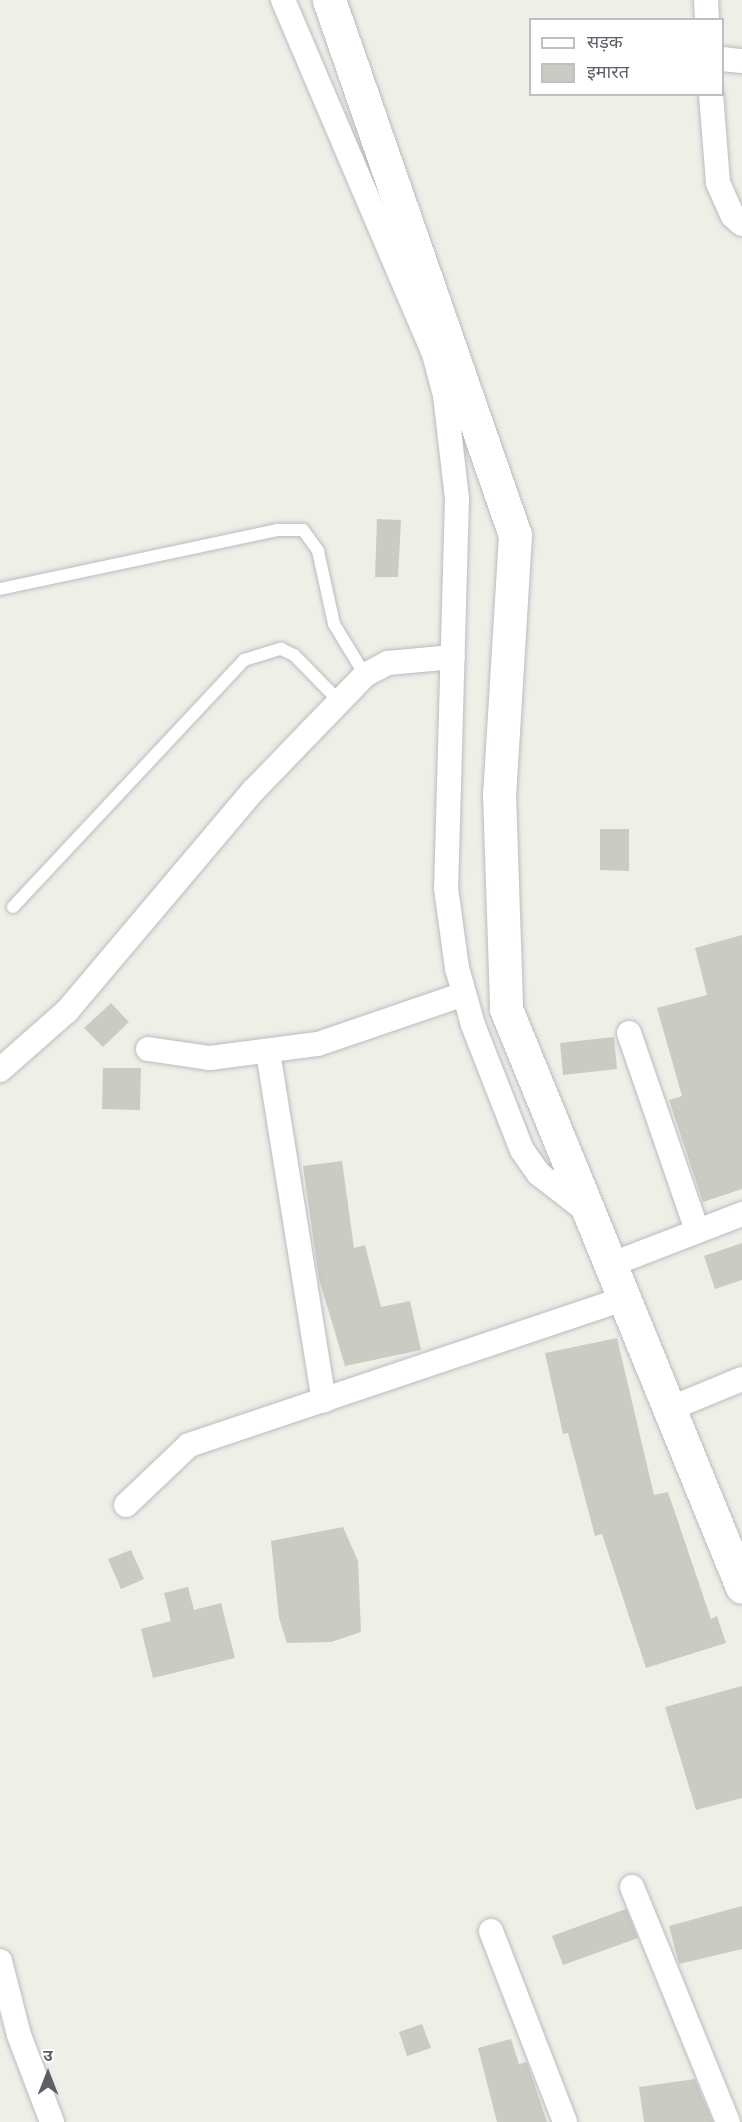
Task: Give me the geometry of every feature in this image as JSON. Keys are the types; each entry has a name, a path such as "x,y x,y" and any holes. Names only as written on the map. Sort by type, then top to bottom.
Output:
{"main road":[{"path":"329,0 515,535 499,793 506,1009 742,1587"}],"street":[{"path":"283,0 434,354 452,442 457,498 446,888 464,994 522,1150 539,1174 588,1212"},
{"path":"706,0 707,18"},
{"path":"724,59 742,61"},
{"path":"711,96 718,183 733,216 742,224"},
{"path":"0,1070 67,1011 254,790 338,700 365,675 388,663 453,657"},
{"path":"148,1049 210,1058 268,1052 358,1033 464,994"},
{"path":"629,1033 697,1230"},
{"path":"268,1052 324,1401"},
{"path":"610,1265 742,1214"},
{"path":"126,1505 189,1445 624,1299"},
{"path":"669,1409 742,1379"},
{"path":"632,1887 728,2122"},
{"path":"491,1931 565,2122"},
{"path":"0,1961 19,2036 52,2122"}],"lane":[{"path":"0,589 277,530 303,530 318,551 334,624 365,675"},
{"path":"13,907 244,660 281,649 294,656 338,700"}],"building":[{"path":"377,519 401,520 398,577 375,577"},
{"path":"600,829 629,829 629,871 600,870"},
{"path":"742,935 742,1189 703,1202 669,1100 682,1096 657,1008 707,995 695,948"},
{"path":"111,1003 129,1022 103,1047 84,1028"},
{"path":"614,1037 617,1069 563,1075 560,1043"},
{"path":"103,1068 141,1068 140,1110 102,1109"},
{"path":"342,1161 354,1248 365,1245 381,1307 410,1301 421,1350 345,1366 319,1279 303,1166"},
{"path":"742,1243 742,1280 715,1289 704,1256"},
{"path":"617,1338 654,1495 668,1492 711,1619 717,1616 726,1643 646,1668 602,1534 595,1536 568,1433 563,1434 545,1353"},
{"path":"343,1527 358,1561 361,1632 331,1642 287,1643 279,1618 271,1541"},
{"path":"131,1550 144,1579 121,1589 108,1559"},
{"path":"188,1587 194,1610 221,1603 235,1658 153,1678 141,1629 171,1621 164,1593"},
{"path":"742,1686 742,1798 696,1810 665,1707"},
{"path":"742,1906 742,1949 679,1964 669,1926"},
{"path":"626,1909 638,1938 563,1965 552,1936"},
{"path":"422,2024 431,2048 407,2056 399,2032"},
{"path":"511,2039 519,2064 527,2062 547,2122 497,2122 478,2048"},
{"path":"695,2079 713,2122 644,2122 639,2087"}]}
